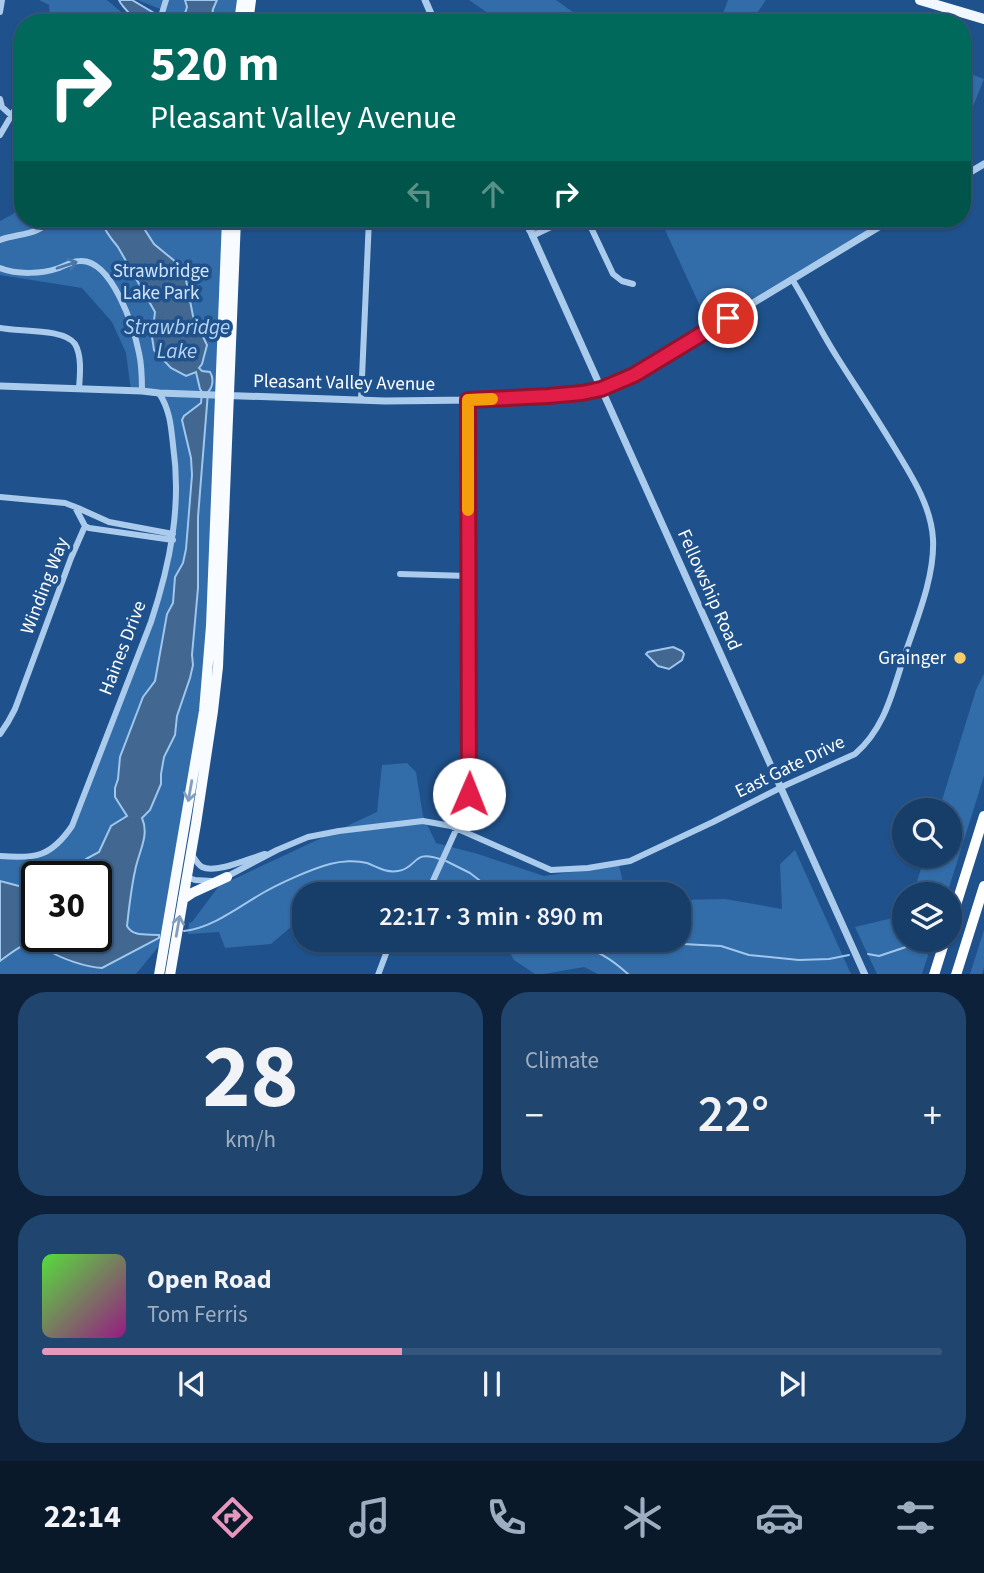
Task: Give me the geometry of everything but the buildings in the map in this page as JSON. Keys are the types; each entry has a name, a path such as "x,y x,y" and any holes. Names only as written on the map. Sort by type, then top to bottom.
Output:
{"highway":[{"path":"159,974 208,676 227,228"},
{"path":"170,974 218,667 220,395 235,228"},
{"path":"962,886 984,816"},
{"path":"183,834 182,867 186,877"},
{"path":"183,899 227,877"},
{"path":"956,974 984,886"},
{"path":"934,974 941,952"}],"main road":[{"path":"920,0 967,14"}],"street":[{"path":"0,12 2,0"},
{"path":"0,99 2,107 12,116"},
{"path":"0,135 14,113"},
{"path":"0,240 42,228"},
{"path":"361,400 369,228"},
{"name":"Fellowship Road","path":"529,228 864,974"},
{"path":"531,233 540,228"},
{"path":"531,233 544,228"},
{"path":"591,228 614,274 622,281 633,284"},
{"name":"Pleasant Valley Avenue","path":"0,386 361,400 468,400 582,393 601,389 634,375 877,228"},
{"path":"0,268 9,271 41,272 79,261 94,265 102,271 125,306 132,323 142,366 142,391"},
{"name":"East Gate Drive","path":"191,853 199,865 211,869 219,868 308,837 423,821 457,828 551,870 588,868 630,861 855,754 876,732 921,605 929,578 933,547 930,518 912,478 831,348 792,279"},
{"path":"0,328 54,334 71,340 78,351 79,388"},
{"name":"Haines Drive","path":"0,856 20,858 40,854 58,843 72,826 151,622 163,586 177,499 170,416 159,393"},
{"path":"432,882 465,810 469,794 468,400"},
{"path":"0,497 65,503 109,522 173,537"},
{"path":"75,507 85,526 94,530 173,537"},
{"path":"85,526 109,522"},
{"name":"Winding Way","path":"0,734 15,709 85,526"},
{"path":"400,575 468,576"},
{"name":"East Gate Drive","path":"186,877 208,881 227,877 277,850"},
{"path":"378,974 387,952"}],"green space":[{"path":"39,0 107,0 124,14 50,14 49,5"},
{"path":"137,0 242,0 240,14 162,14 163,10"},
{"path":"469,0 556,0 575,14 489,14"},
{"path":"728,0 766,0 756,14 723,14"},
{"path":"971,74 984,79 971,111"},
{"name":"Strawbridge Lake Park","path":"14,213 14,228 227,228 208,676 164,940 136,974 0,974 0,856 34,856 58,843 72,826 165,575 177,486 167,407 159,393 131,391 126,353 112,322 82,288 0,275 0,221"},
{"path":"664,228 880,228 711,330"},
{"path":"984,674 984,776 962,846 962,798 943,798 976,690"},
{"path":"407,763 416,772 423,816 436,843 544,876 619,865 623,882 292,882 292,926 271,944 225,948 219,932 188,934 189,923 219,886 377,812 382,765"},
{"path":"795,850 851,974 598,974 584,967 535,974 514,960 510,952 691,952 691,900 725,899 782,909 780,864"},
{"path":"921,868 955,868 951,882 917,882"},
{"path":"892,918 892,952 929,952 922,974 877,974 855,927"},
{"path":"984,930 982,974 970,974"}],"water":[{"path":"119,0 132,0 155,14 130,14"},
{"path":"185,0 217,0 212,14 185,14"},
{"name":"Strawbridge Lake","path":"105,228 144,228 154,244 177,263 186,280 193,316 207,345 199,368 210,372 212,380 208,392 198,517 198,588 193,665 177,716 175,735 164,757 161,784 150,810 142,818 145,831 136,864 127,926 137,933 159,935 159,938 102,968 67,960 51,952 112,952 112,861 86,859 99,852 111,826 127,816 115,797 120,757 143,697 155,681 167,614 173,603 175,577 183,563 192,475 182,420 201,403 202,392 196,372 186,376 171,368 154,350 152,337 155,312"},
{"path":"673,647 684,654 682,660 669,669 658,666 646,654 648,652"},
{"name":"Strawbridge Lake","path":"0,881 19,886 21,946 0,961"}],"waterway":[{"path":"184,931 214,922 276,886 330,864 358,861 394,871 404,869 424,856 440,859"},
{"path":"446,861 482,882"},
{"path":"691,944 721,946 749,955 799,960 849,955"},
{"path":"596,952 628,974"},
{"path":"868,954 879,956 892,952"}],"slow traffic":[{"path":"468,510 468,400 492,399"}],"place":[{"name":"Grainger","path":"960,658"}],"route":[{"path":"469,794 468,400 548,396 601,389 634,375 728,318"}]}
